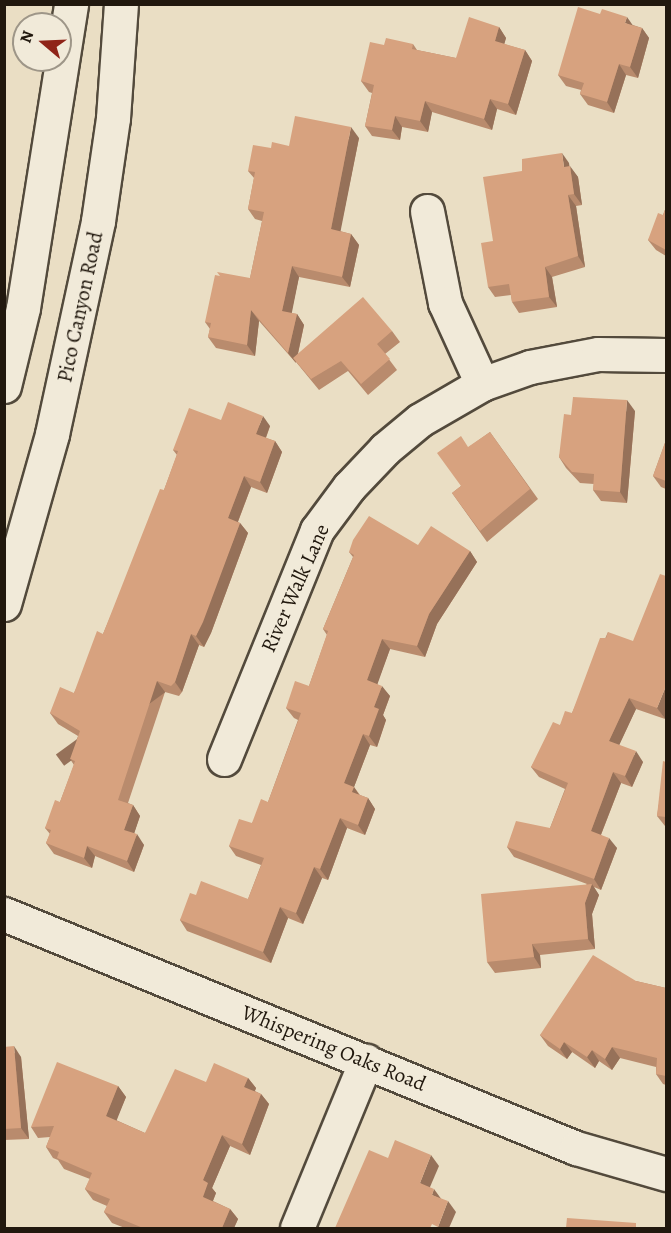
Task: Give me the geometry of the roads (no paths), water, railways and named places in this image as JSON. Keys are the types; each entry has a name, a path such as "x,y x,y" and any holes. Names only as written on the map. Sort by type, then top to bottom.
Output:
{"street":[{"path":"4,386 23,308 71,4"},
{"name":"Pico Canyon Road","path":"4,604 52,434 90,263 113,118 121,4"},
{"path":"427,211 446,303 482,384"},
{"name":"River Walk Lane","path":"224,759 318,530 349,487 385,449 420,420 482,384 530,367 598,354 666,355"},
{"name":"Whispering Oaks Road","path":"4,914 576,1148 666,1174"},
{"path":"297,1228 366,1061"}]}
